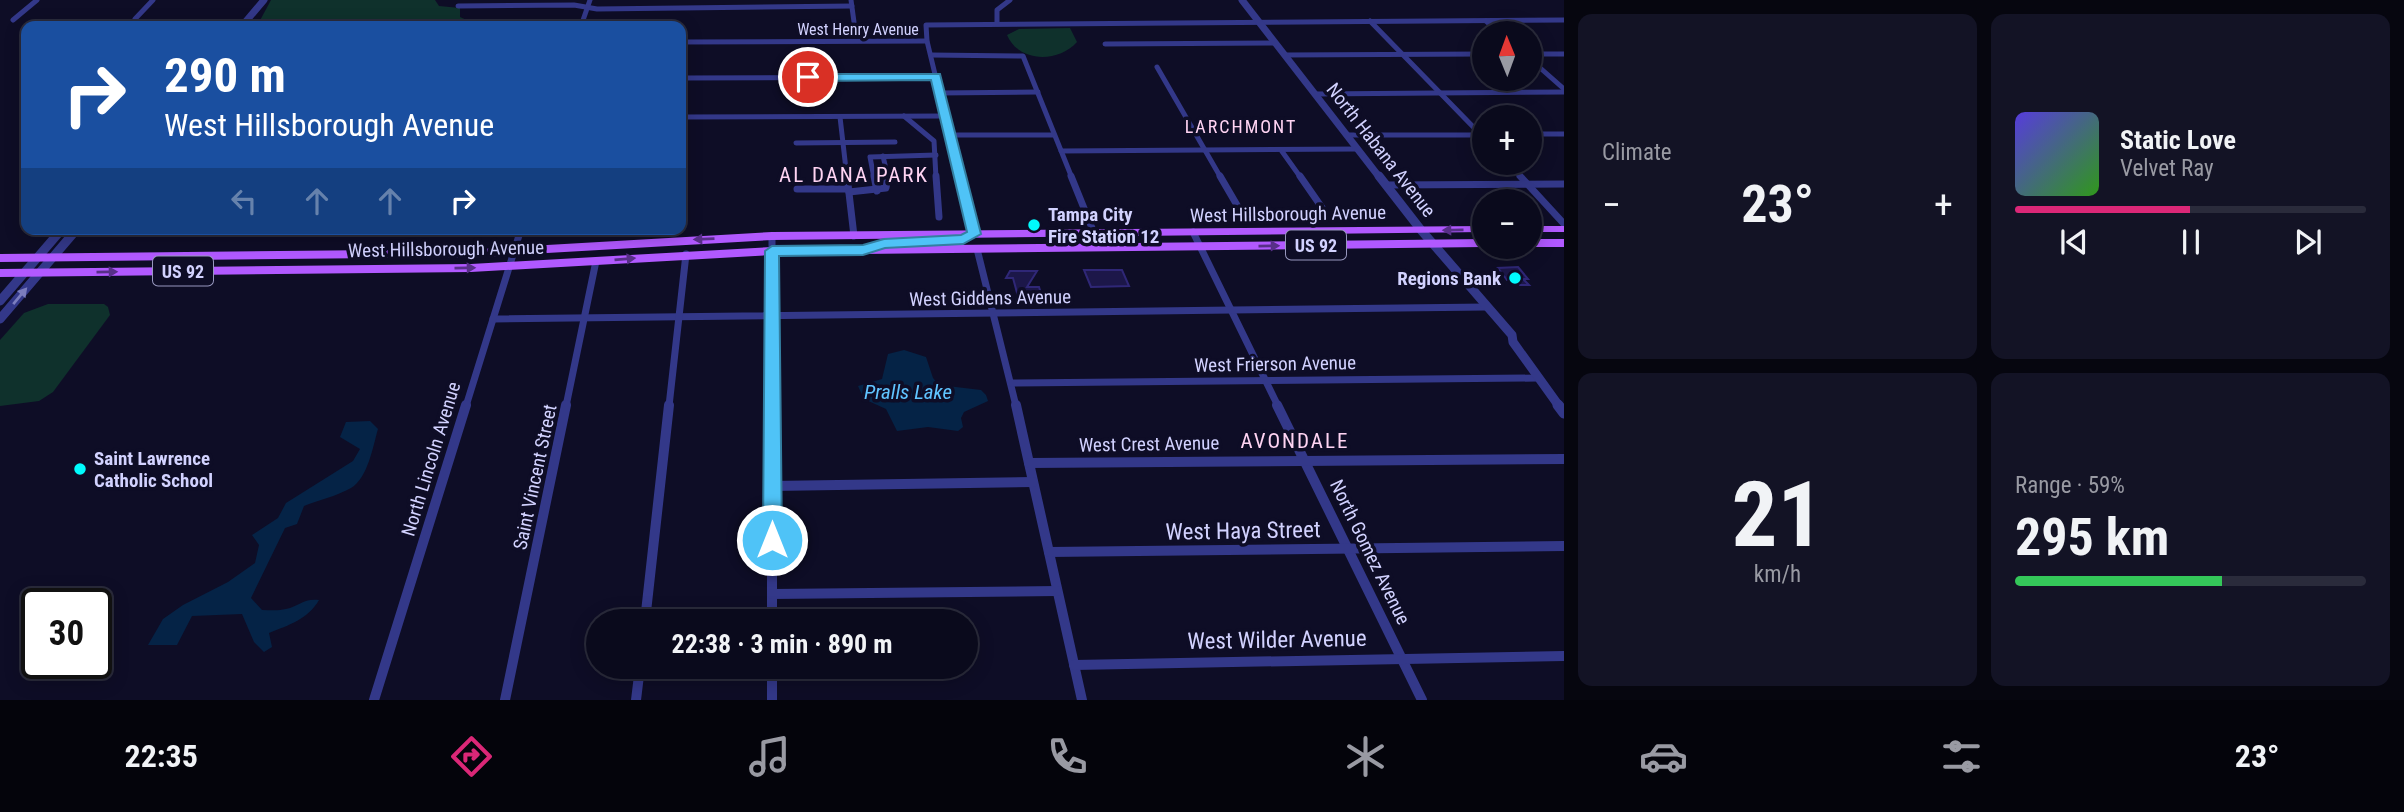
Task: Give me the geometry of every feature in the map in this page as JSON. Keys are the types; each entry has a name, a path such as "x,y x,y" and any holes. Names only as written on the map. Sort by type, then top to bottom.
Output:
{"main road":[{"path":"1542,228 1564,226"},
{"name":"West Hillsborough Avenue","path":"54,257 514,251 772,236 1472,229"},
{"path":"977,249 992,241 1089,237 1094,233"},
{"path":"863,250 884,243 963,240 974,234"},
{"name":"West Hillsborough Avenue","path":"39,273 508,267 686,254 772,251 1472,243"},
{"path":"1542,243 1564,243"},
{"path":"280,270 309,262 383,260 414,253"},
{"name":"US 92","path":"0,258 54,257"},
{"name":"US 92","path":"0,273 39,273"}],"street":[{"path":"13,20 37,0"},
{"path":"135,19 153,0"},
{"path":"246,21 264,0"},
{"path":"583,21 590,0"},
{"path":"997,23 997,10 1010,0"},
{"name":"North Habana Avenue","path":"1242,0 1421,230 1486,307 1495,319 1496,326 1513,342 1564,412"},
{"path":"458,6 587,8 852,3 854,22"},
{"name":"West Henry Avenue","path":"1486,21 1564,20"},
{"path":"1370,21 1472,125"},
{"name":"West Henry Avenue","path":"686,42 927,41 924,27 932,23 1472,21"},
{"path":"927,41 974,234"},
{"path":"1105,44 1274,43"},
{"path":"1284,55 1472,54"},
{"path":"1542,56 1564,54"},
{"path":"930,55 1023,56 1094,233"},
{"path":"1157,67 1241,212"},
{"path":"1542,69 1564,90"},
{"path":"686,78 936,76"},
{"path":"1315,94 1564,90"},
{"path":"939,93 1038,92"},
{"path":"904,116 934,141 939,217"},
{"path":"686,117 945,116"},
{"path":"839,117 854,236"},
{"path":"1542,134 1564,134"},
{"path":"950,135 1054,135"},
{"path":"1347,135 1472,136"},
{"path":"796,143 895,142"},
{"path":"1061,151 1358,149"},
{"path":"1281,150 1325,212"},
{"path":"877,191 870,158 936,155"},
{"path":"797,189 877,191 886,188 889,181 883,156"},
{"path":"1519,175 1564,226"},
{"path":"1386,185 1564,184"},
{"name":"North Gomez Avenue","path":"1193,232 1422,700"},
{"path":"0,301 57,235"},
{"path":"0,319 72,235"},
{"name":"North Lincoln Avenue","path":"374,700 519,235"},
{"path":"772,236 772,609"},
{"path":"977,249 1011,383 1082,700"},
{"path":"646,609 686,254"},
{"name":"Saint Vincent Street","path":"505,700 596,261"},
{"name":"West Giddens Avenue","path":"494,319 1486,307"},
{"name":"West Frierson Avenue","path":"1011,383 1538,377"},
{"name":"West Crest Avenue","path":"1029,463 1564,459"},
{"path":"772,486 1033,482"},
{"name":"West Haya Street","path":"1049,552 1564,546"},
{"path":"772,594 1057,591"},
{"name":"West Wilder Avenue","path":"1074,665 1564,656"},
{"path":"636,700 639,679"},
{"path":"772,679 772,700"}],"green space":[{"path":"271,0 435,0 439,6 460,8 460,17 469,21 260,21"},
{"path":"1070,28 1077,42 1060,54 1050,56 1039,57 1020,51 1007,35 1019,29"},
{"path":"48,304 104,304 110,315 53,392 39,401 0,406 0,340 24,313"}],"water":[{"name":"Pralls Lake","path":"904,350 926,357 933,378 939,385 981,390 988,401 964,412 961,418 963,427 958,431 928,427 897,431 886,409 864,399 858,386 882,379 888,354"},
{"path":"370,421 378,429 362,477 346,491 304,506 297,524 285,528 251,598 262,610 283,610 305,601 319,600 315,607 297,621 269,633 272,647 264,652 254,642 242,614 192,616 177,645 148,645 163,619 183,605 228,582 255,563 259,545 252,535 278,518 286,503 353,461 360,449 340,437 346,422"}],"building":[{"name":"Regions Bank","path":"1518,267 1528,279 1523,279 1529,285 1520,285 1515,279 1507,280 1498,268"},
{"path":"1084,270 1122,270 1129,286 1091,287"},
{"path":"1010,271 1037,271 1027,287 1039,287 1043,300 1019,300 1013,278 1006,278"}],"place":[{"name":"Tampa City Fire Station 12","path":"1034,225"},
{"name":"Regions Bank","path":"1515,278"},
{"name":"Saint Lawrence Catholic School","path":"80,469"}],"district":[{"name":"LARCHMONT","path":"1241,126"},
{"name":"AL DANA PARK","path":"854,175"},
{"name":"AVONDALE","path":"1295,441"}],"route":[{"path":"772,540 772,251 863,250 884,243 963,240 974,234 936,76 808,77"}]}
